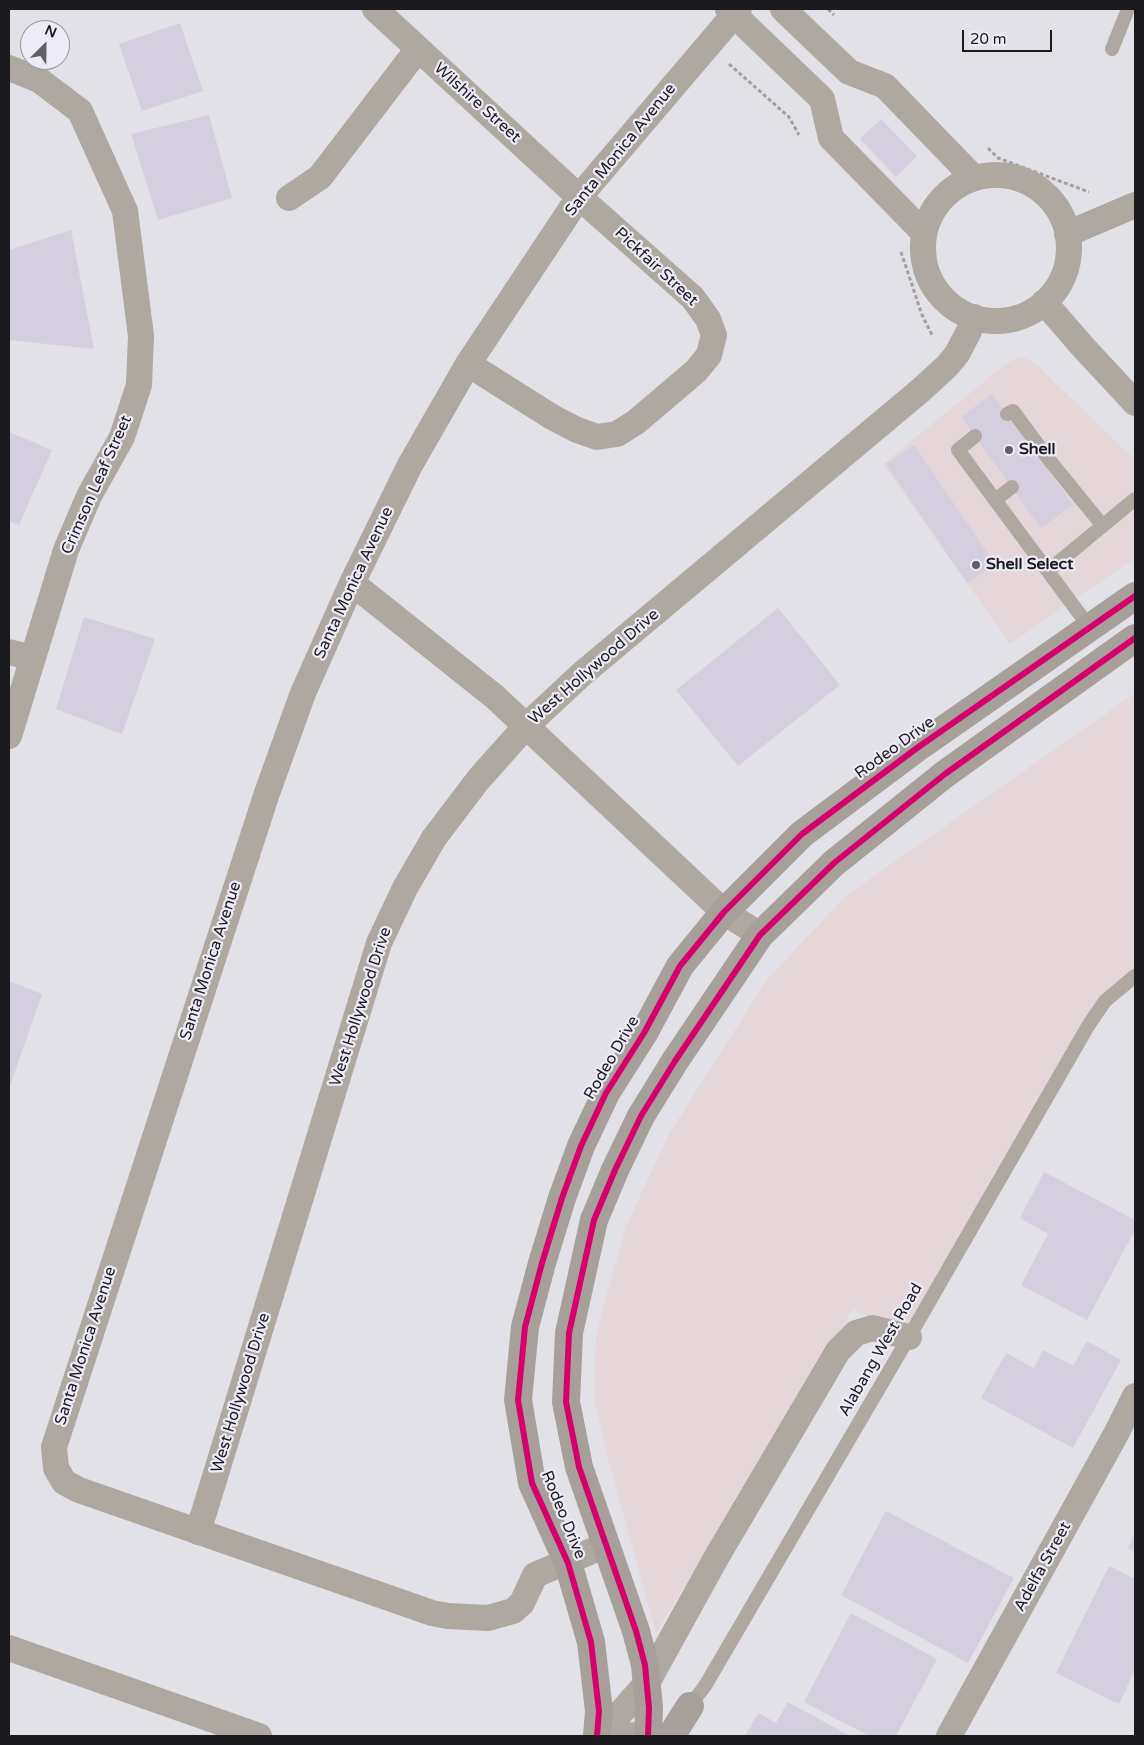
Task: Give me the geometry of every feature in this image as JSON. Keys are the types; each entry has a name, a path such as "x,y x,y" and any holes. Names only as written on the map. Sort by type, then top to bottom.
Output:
{"main road":[{"name":"Rodeo Drive","path":"598,1736 599,1711 591,1642 568,1562 532,1483 518,1400 525,1328 562,1198 581,1146 606,1093 644,1033 680,966 724,912 802,834 917,748 1135,596"},
{"name":"Rodeo Drive","path":"648,1736 645,1665 636,1631 579,1467 566,1402 569,1333 594,1220 615,1170 641,1116 680,1053 760,935 834,863 930,786 1135,638"},
{"path":"648,1736 690,1706"}],"street":[{"name":"Wilshire Street","path":"375,9 580,197"},
{"path":"783,9 850,72 885,86 974,178"},
{"path":"734,11 822,99 831,138 924,233"},
{"name":"Santa Monica Avenue","path":"606,1545 535,1575 522,1603 513,1611 488,1618 467,1618 432,1613 79,1490 64,1482 56,1468 54,1447 267,793 303,693 352,583 410,465 468,364 580,197 708,46 734,11"},
{"path":"289,198 320,177 418,49"},
{"name":"Crimson Leaf Street","path":"9,68 39,80 80,111 125,211 141,336 139,385 122,437 89,496 21,655 9,736"},
{"path":"991,175 1009,176 1025,181 1040,190 1053,202 1062,217 1067,234 1068,253 1065,271 1057,288 1044,302 1029,313 1011,319 993,320 974,317 955,308 939,293 928,275 923,254 924,233 929,218 937,204 947,193 960,184 974,178 991,175"},
{"name":"Pickfair Street","path":"468,364 552,417 577,430 597,437 617,434 636,422 696,371 709,355 714,335 708,319 693,298 580,197"},
{"path":"1067,234 1125,210"},
{"path":"1044,302 1135,403"},
{"name":"West Hollywood Drive","path":"198,1532 378,943 405,888 434,838 478,780 526,726 583,673 921,390 957,354 974,317"},
{"path":"352,583 495,696 724,912 760,935"},
{"path":"598,1736 647,1683 716,1558 838,1351 856,1333 873,1328 909,1337"},
{"name":"Adelfa Street","path":"949,1736 1116,1434 1135,1396"},
{"path":"9,1648 259,1736"}],"lane":[{"path":"1112,49 1128,9"},
{"path":"1007,414 1013,411 1047,463 1102,526"},
{"path":"975,436 958,450 1090,628"},
{"path":"995,500 1012,487"},
{"path":"1048,571 1135,499"},
{"name":"Alabang West Road","path":"690,1706 710,1678 1088,1026 1105,1001 1135,976"}],"path":[{"path":"708,46 789,117 802,140"},
{"path":"985,145 998,158 1089,192 1125,210"},
{"path":"900,249 922,315 947,366"}],"shaded area":[{"path":"1022,357 1035,363 1135,460 1135,558 1010,644 883,464 1008,362"},
{"path":"1135,693 1135,980 1105,1001 909,1337 853,1309 656,1633 608,1459 594,1399 596,1338 626,1226 670,1132 768,978 847,895"}],"building":[{"path":"180,23 203,91 142,111 119,44"},
{"path":"209,115 232,198 158,220 131,134"},
{"path":"881,119 917,156 896,177 860,139"},
{"path":"71,230 94,349 9,340 9,250"},
{"name":"Shell","path":"992,394 1073,505 1041,528 961,417"},
{"path":"9,432 52,450 19,525 9,521"},
{"path":"914,445 995,564 967,583 886,464"},
{"path":"778,608 840,685 738,766 676,690"},
{"path":"84,617 155,639 122,734 56,709"},
{"path":"9,981 42,994 9,1089"},
{"path":"1044,1172 1135,1220 1135,1230 1087,1320 1021,1285 1048,1234 1020,1218"},
{"path":"1087,1341 1121,1360 1073,1448 981,1398 1006,1353 1034,1368 1043,1350 1073,1366"},
{"path":"886,1511 1014,1578 968,1663 841,1595"},
{"path":"1135,1532 1135,1552 1128,1548"},
{"path":"1109,1566 1135,1579 1135,1670 1119,1704 1056,1673"},
{"path":"851,1613 937,1659 896,1736 869,1736 804,1702"},
{"path":"788,1702 850,1736 745,1736 758,1713 776,1723"}],"cycle path":[{"path":"597,1736 599,1711 591,1642 568,1563 532,1483 518,1400 525,1327 542,1263 562,1198 581,1146 606,1093 644,1033 680,966 724,912 802,834 917,748 1135,596"},
{"path":"648,1736 649,1708 645,1665 636,1631 579,1467 566,1402 569,1333 594,1220 615,1170 641,1116 675,1061 760,935 834,863 945,774 1135,638"}],"place":[{"name":"Shell","path":"1009,450"},
{"name":"Shell Select","path":"976,565"}]}
